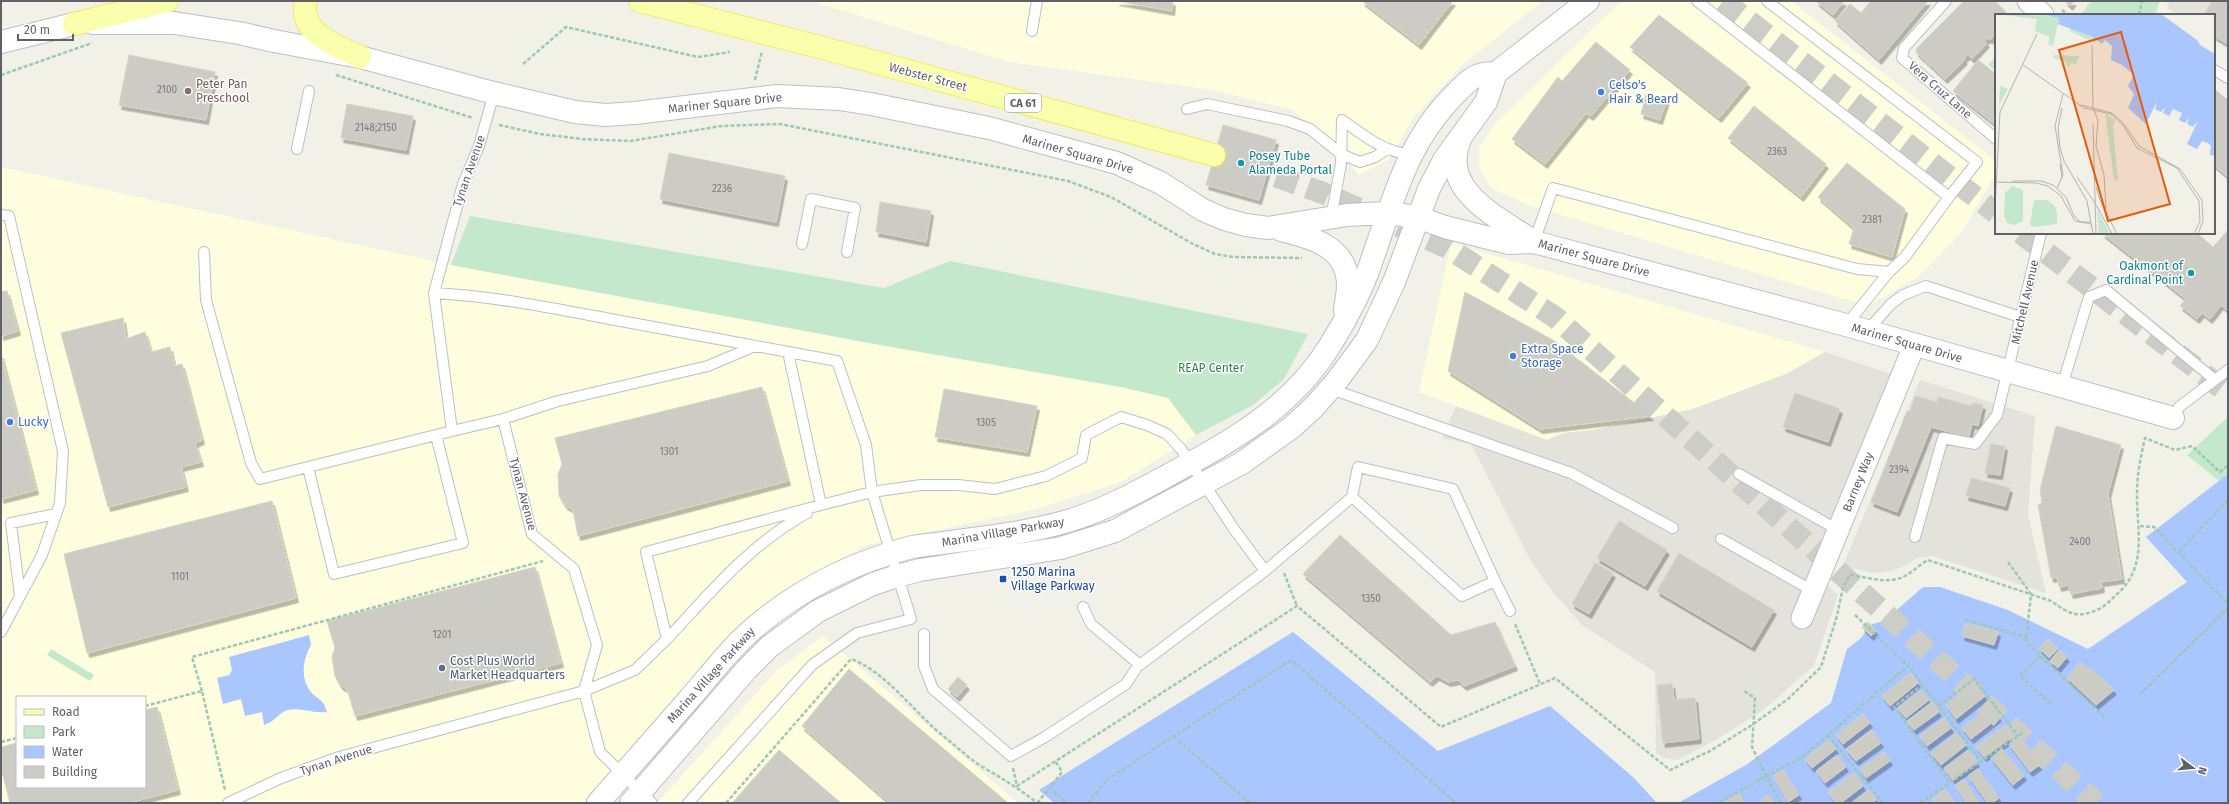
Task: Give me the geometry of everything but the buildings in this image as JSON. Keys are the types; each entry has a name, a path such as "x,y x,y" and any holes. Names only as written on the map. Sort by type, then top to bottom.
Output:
{"main road":[{"path":"74,24 168,1"},
{"path":"306,1 305,17 317,34 360,57"},
{"name":"Webster Street","path":"624,1 647,3 766,33 1214,155"}],"street":[{"path":"1534,242 1479,204 1460,182 1454,167 1455,152 1464,129 1486,102 1496,73 1588,1"},
{"path":"2028,1 2042,14"},
{"name":"Mariner Square Drive","path":"1,42 74,24 166,23 200,26 360,57 544,106 605,115 777,96 839,99 942,117 989,128 1117,163 1161,183 1203,210 1246,226 1268,228 1366,213 1387,213 1417,217 1445,227 1509,243 1534,242 1856,329 2173,418"},
{"name":"Marina Village Parkway","path":"598,803 729,652 754,628 806,590 834,575 890,553 912,547 1056,524 1082,517 1105,508 1191,463 1254,426 1292,394 1308,377 1345,320 1368,271 1387,213 1410,155 1431,122 1463,87 1481,73 1496,73"},
{"name":"Marina Village Parkway","path":"642,799 747,669 770,646 818,611 866,587 897,576 920,570 1041,552 1089,540 1140,518 1205,483 1266,447 1308,413 1331,389 1363,346 1382,311 1417,217 1441,166 1464,129"},
{"path":"1268,228 1306,236 1331,248 1340,259 1346,271 1348,285 1345,320"},
{"name":"Barney Way","path":"1802,618 1914,346"}],"lane":[{"path":"1032,31 1037,1"},
{"path":"1698,1 1949,197"},
{"path":"1767,1 1977,162 1905,257 1889,272 1856,329"},
{"name":"Vera Cruz Lane","path":"1946,1 1904,48 1902,58 1995,138"},
{"path":"2215,71 2228,78"},
{"path":"297,149 309,91"},
{"name":"Tynan Avenue","path":"452,431 434,293 463,184 479,146 494,93"},
{"path":"1187,109 1207,104 1288,121 1310,129 1341,154 1360,162 1375,158 1387,149"},
{"path":"1331,218 1341,154 1342,120 1376,144 1387,149 1410,155"},
{"path":"1534,242 1553,188 1857,269 1889,272"},
{"path":"802,244 811,199 856,208 847,252"},
{"path":"1,215 9,216 63,451 60,503 42,555 1,632"},
{"name":"Mitchell Avenue","path":"1915,537 1943,438 1975,444 1997,416 2009,372 2020,317 2041,234"},
{"path":"204,252 206,300 250,463 260,479 436,434 503,419 558,402 708,366 755,346"},
{"path":"1856,329 1903,295 1926,286 2020,317"},
{"path":"2062,386 2089,297 2106,290 2215,380"},
{"path":"434,293 461,294 555,309 836,361 866,445 872,492 911,619 857,633 812,665 688,803"},
{"path":"788,352 821,506"},
{"path":"2173,418 2179,407 2228,370"},
{"path":"1331,389 1571,473 1673,528"},
{"path":"667,639 646,552 872,492 921,485 958,485 995,489 1046,476 1082,458 1086,435 1121,417 1147,425 1168,434 1191,463 1234,529 1265,571"},
{"name":"Tynan Avenue","path":"227,803 282,778 339,757 584,691 597,646 574,569 532,534 503,419"},
{"path":"308,467 334,574 463,543 436,434"},
{"path":"924,634 924,666 933,689 1011,756 1045,738 1126,684 1140,665 1278,561 1352,498 1358,467 1453,489 1510,611"},
{"path":"1740,474 1838,530"},
{"path":"1352,498 1462,596 1495,581"},
{"path":"642,799 624,774 600,752 584,691 635,670 667,639 741,560 786,525 821,506"},
{"path":"20,596 11,523 56,514"},
{"path":"1721,539 1813,591"},
{"path":"1083,607 1091,624 1140,665"}],"path":[{"path":"2139,14 2142,1"},
{"path":"523,64 566,27 698,57 730,52"},
{"path":"751,98 766,33"},
{"path":"1,75 99,42"},
{"path":"329,72 486,122 540,134 582,139 631,141 721,126 780,124 1068,181 1112,198 1193,244 1216,254 1233,257 1308,258"},
{"path":"1278,561 1291,587 1297,606 1441,727 1555,678 1670,770 1710,752 1752,725 1788,699 1821,667 1837,616 1843,587 1850,575 1878,581 1890,580 1905,576 1928,560 2051,601 2068,613 2088,614 2104,606 2128,585 2130,580 2138,553 2140,526 2137,493 2138,474 2145,438 2175,450 2192,446 2220,472 2228,465"},
{"path":"2178,552 2228,500"},
{"path":"2140,526 2154,527 2228,604"},
{"path":"227,803 202,691 192,657 559,557"},
{"path":"2008,562 2031,594 2026,642 2104,717"},
{"path":"1017,786 1297,606"},
{"path":"2140,694 2228,608"},
{"path":"1510,611 1540,684"},
{"path":"1855,615 1908,666 1982,761"},
{"path":"1966,620 2026,637"},
{"path":"2040,656 2020,676 2051,704"},
{"path":"726,803 851,658 862,662 941,733 980,765 1017,786 1037,803 1062,772 1056,762"},
{"path":"1088,803 1108,779 1291,660 1456,803"},
{"path":"1719,803 1800,758 1908,666"},
{"path":"1939,706 1974,679 2018,736"},
{"path":"1923,684 1894,707 1950,783"},
{"path":"146,706 202,691"},
{"path":"1744,692 1755,698 1752,725 1752,747 1781,803"},
{"path":"1920,803 2024,732"},
{"path":"1828,735 1882,802"},
{"path":"1174,737 1250,803"},
{"path":"1,742 16,738"},
{"path":"1050,788 1067,803"}],"shaded area":[{"path":"811,1 1543,1 1463,64 1414,117 1388,160 1359,175 1337,148 1293,110 1213,90 1009,62"},
{"path":"1621,1 1791,1 1995,160 1995,175 1962,232 1918,277 1868,306 1531,206 1492,189 1480,169 1479,148 1494,125"},
{"path":"2170,1 2228,1 2215,14 2177,14 2167,8"},
{"path":"1,167 451,265 880,345 1121,387 1168,398 1196,435 1121,482 1037,509 866,545 779,592 698,672 582,803 1,803"},
{"path":"1451,243 1825,352 1786,374 1693,409 1593,430 1563,433 1547,440 1419,392"},
{"path":"1825,352 1894,375 1812,571 1838,595 1814,665 1765,709 1719,738 1678,760 1664,758 1656,753 1655,672 1582,625 1552,591 1531,561 1471,444 1442,438 1456,406 1547,440 1563,433 1593,430 1693,409 1786,374"},
{"path":"1920,380 2035,416 2028,515 2046,593 1932,556 1917,558 1902,567 1887,572 1872,573 1843,566"},
{"path":"823,636 1018,803 657,803 777,670"}],"green space":[{"path":"2091,1 2160,1 2155,14 2082,14"},
{"path":"1995,57 1995,70 1988,65"},
{"name":"REAP Center","path":"470,216 884,288 950,261 1308,334 1284,379 1253,405 1196,435 1168,398 1121,387 880,345 451,265"},
{"path":"2228,417 2228,474 2219,481 2187,455"},
{"path":"51,649 94,675 90,681 47,655"}],"water":[{"path":"2228,474 2228,803 1678,803 1746,765 1831,703 1847,649 1860,639 1872,624 1884,621 1923,587 1940,587 2008,610 2088,649 2187,582 2146,537"},
{"path":"1293,632 1438,751 1550,706 1633,777 1657,803 1054,803 1039,790"},
{"path":"309,635 311,645 306,656 304,668 305,680 310,691 322,701 327,712 298,709 288,710 268,724 264,725 262,712 245,716 241,699 223,704 217,678 229,675 232,670 229,657"}],"tunnel":[{"path":"1723,1 1995,212"},
{"path":"1214,155 1323,193 1448,248 1555,317 2096,803"},
{"path":"2022,234 2228,393"}],"place":[{"name":"Peter Pan Preschool","path":"188,91"},
{"name":"Celso's Hair & Beard","path":"1601,92"},
{"name":"Posey Tube Alameda Portal","path":"1241,163"},
{"name":"Oakmont of Cardinal Point","path":"2191,273"},
{"name":"Extra Space Storage","path":"1513,356"},
{"name":"Lucky","path":"10,422"},
{"name":"1250 Marina Village Parkway","path":"1003,579"},
{"name":"Cost Plus World Market Headquarters","path":"442,668"}]}
